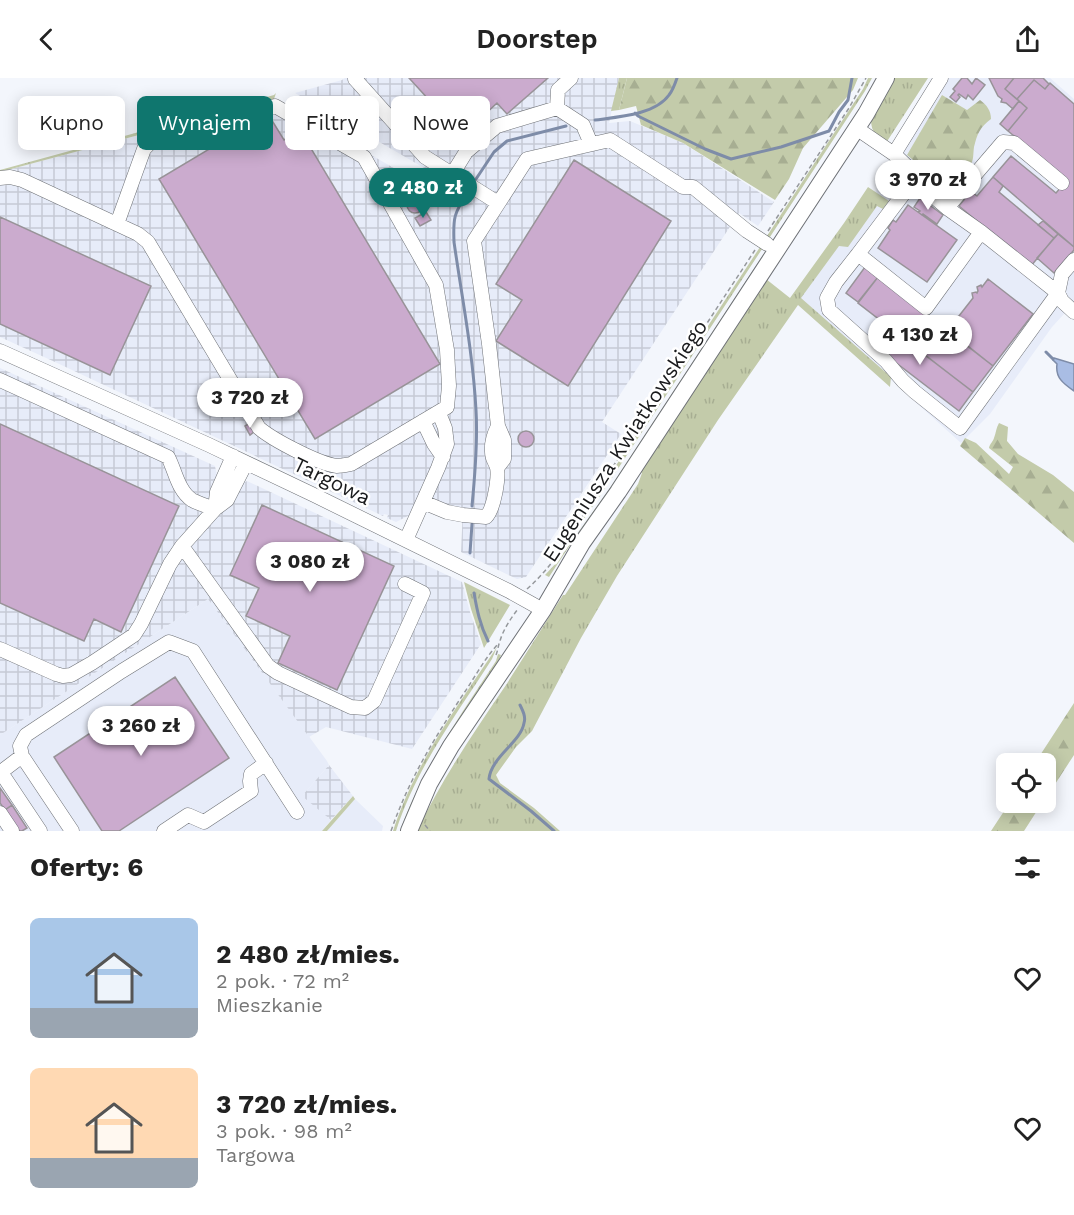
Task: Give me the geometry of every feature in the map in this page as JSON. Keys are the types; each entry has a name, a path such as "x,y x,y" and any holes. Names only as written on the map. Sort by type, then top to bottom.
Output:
{"main road":[{"name":"Eugeniusza Kwiatkowskiego","path":"409,831 429,784 451,746 543,610 591,529 618,492 872,104 886,78"}],"street":[{"path":"357,78 355,79 425,157 498,203"},
{"path":"557,108 558,90 571,78"},
{"path":"894,154 941,78"},
{"path":"0,178 18,179 138,234 148,242 259,428 268,435 334,466 342,466 351,464 447,407 449,386 447,350 436,285 364,158 274,106 159,137 150,142 144,149 117,224"},
{"path":"453,173 466,152 497,126 557,108 583,125 591,144"},
{"path":"856,128 894,154 917,176 927,191 1058,293 1062,301 1074,312"},
{"path":"423,502 463,516 486,517 493,507 497,468 492,456 492,447 498,426 474,241 527,159 610,140 683,187 693,187 747,231 765,242"},
{"path":"947,208 1003,142 1014,143 1062,183"},
{"path":"917,176 973,177"},
{"path":"917,176 836,282 827,298 829,310 886,361 915,392 960,428 1058,293 1062,274 1074,260"},
{"path":"858,254 926,308 981,232"},
{"name":"Targowa","path":"0,351 233,456 509,591 543,610"},
{"path":"0,380 168,457 185,494 215,509"},
{"path":"406,540 447,444 445,428 439,413"},
{"path":"423,421 443,457"},
{"path":"215,509 217,492 233,456"},
{"path":"0,649 63,676 71,675 92,663 134,635 165,573 182,546 215,509 227,500 246,463"},
{"path":"182,546 268,666 278,673 351,707 365,708 374,701 423,592 405,584"},
{"path":"72,831 22,756 20,746 27,735 169,642 193,651 297,812"},
{"path":"22,756 0,772 40,831"},
{"path":"164,831 188,815 204,822 251,791 251,774 266,763"},
{"path":"0,813 12,831"}],"path":[{"path":"529,588 554,560 578,525 604,485 612,468 765,242 866,78"},
{"path":"391,831 401,802 419,764 499,643 516,611"}],"shaded area":[{"path":"345,78 619,78 609,123 630,121 683,143 774,202 758,226 739,213 602,422 621,434 526,577 517,579 461,552 463,507 454,507 420,493 410,515 396,522 387,518 388,515 383,516 0,337 0,172 83,150 125,150 125,139 137,136 137,150 273,150 274,99 285,105 285,150 362,150 444,197 450,183 393,150 490,150 490,96 391,96 391,149 379,142 379,96 300,96 295,93"},
{"path":"949,78 1050,78 1074,99 1074,303 1052,327 990,414 961,443 800,298 891,170"},
{"path":"0,368 215,466 217,476 237,486 247,481 462,582 481,644 412,749 326,727 309,737 208,599 0,735"},
{"path":"208,599 329,765 303,795 331,820 322,831 0,831 0,735"},
{"path":"329,765 353,796 331,820 302,796"},
{"path":"355,799 383,826 382,831 327,831"}],"green space":[{"path":"619,78 627,78 619,110 611,111"},
{"path":"627,78 858,78 853,90 803,148 789,179 775,200 683,143 641,125 636,106 619,110"},
{"path":"868,78 872,78 865,91 768,240 765,239 863,89"},
{"path":"892,78 928,78 886,143 877,136 871,121"},
{"path":"942,95 967,110 980,100 989,111 991,119 978,135 970,166 919,161 918,164 907,155"},
{"path":"137,132 137,136 125,139 125,136"},
{"path":"73,150 83,150 0,172 0,170"},
{"path":"940,181 954,183 958,187 949,197 937,186"},
{"path":"868,187 889,201 883,209 877,206 848,247 839,246 801,298 891,377 890,387 798,305 718,420 617,576 532,731 516,747 496,775 500,783 560,831 417,831 459,756 638,484 642,473 639,471 766,279 790,298"},
{"path":"762,244 764,246 584,519 613,470"},
{"path":"765,252 765,257 617,482 576,536 549,577 545,575 557,562 610,488"},
{"path":"999,423 1008,427 1007,441 1018,454 1053,475 1074,492 1074,543 960,446 965,438 976,443 1009,474 1013,467 989,448"},
{"path":"464,582 510,605 484,648 471,609"},
{"path":"497,647 492,659 426,763 404,808 396,831 393,831 425,758"},
{"path":"498,654 501,655 496,667 404,831 400,831 431,764 496,661"},
{"path":"1074,703 1074,755 1056,783 1056,753 1042,753"},
{"path":"353,796 355,799 327,831 322,831"},
{"path":"1003,813 1036,813 1024,831 991,831"}],"water":[{"path":"1054,358 1074,364 1074,391 1059,377"}],"building":[{"path":"409,78 548,78 507,114 497,103 490,110 490,96 425,96"},
{"path":"962,78 967,78 972,84 976,78 985,85 973,100 968,95 966,99 959,94 960,97 956,102 950,97"},
{"path":"989,78 1014,78 1005,89 1019,101 1013,109 1001,102 1002,99 998,96"},
{"path":"1014,78 1043,78 1049,84 1045,89 1034,80 1017,99 1005,89"},
{"path":"1034,80 1045,89 1050,83 1074,104 1074,247 993,177 1011,156 1056,193 1067,180 1008,131 1027,108 1017,99"},
{"path":"1019,101 1027,108 1008,131 1000,124"},
{"path":"273,122 285,139 285,150 312,150 440,364 315,439 159,179 208,150 273,150"},
{"path":"574,160 671,221 568,386 496,341 522,300 496,284"},
{"path":"898,174 904,179 900,184 894,179"},
{"path":"993,177 1003,186 999,192 1054,238 1031,266 959,206 971,191 977,196"},
{"path":"412,197 418,197 423,205 421,211 412,213 407,208 407,202"},
{"path":"920,198 943,215 937,224 914,207"},
{"path":"908,205 957,240 927,282 878,248 890,230 888,228 893,220 896,222"},
{"path":"426,212 431,220 420,226 415,218"},
{"path":"0,217 151,286 110,375 0,324"},
{"path":"1043,221 1058,234 1054,238 1038,225"},
{"path":"1058,234 1074,247 1074,250 1054,273 1037,258"},
{"path":"865,267 878,277 858,302 846,293"},
{"path":"878,277 993,366 973,392 858,303"},
{"path":"988,279 1033,314 993,366 948,330 973,298 972,293 977,293 977,287 981,285 982,287"},
{"path":"883,323 973,392 959,411 869,342 868,337 871,333 874,335 872,332 875,328 878,330"},
{"path":"250,423 255,431 250,435 245,426"},
{"path":"0,424 179,506 121,632 94,619 84,641 0,603"},
{"path":"523,431 529,431 534,439 532,445 523,447 518,442 518,436"},
{"path":"262,505 394,566 337,690 278,663 290,636 246,616 259,588 230,575"},
{"path":"175,677 229,758 119,831 102,831 54,757"},
{"path":"0,788 12,805 5,810 0,803"},
{"path":"12,805 27,828 22,831 19,831 5,810"}],"waterway":[{"path":"595,120 635,114 655,107 669,95 677,78"},
{"path":"635,113 705,149 731,159 781,147 829,131 848,100 852,78"},
{"path":"476,179 494,152 507,141 566,126"},
{"path":"467,194 455,216 454,242 475,389 476,446 472,506"},
{"path":"1046,352 1053,359"},
{"path":"470,553 472,524"},
{"path":"474,593 479,617 488,641"},
{"path":"520,705 525,718 522,730 495,764 489,779 554,831"}]}
